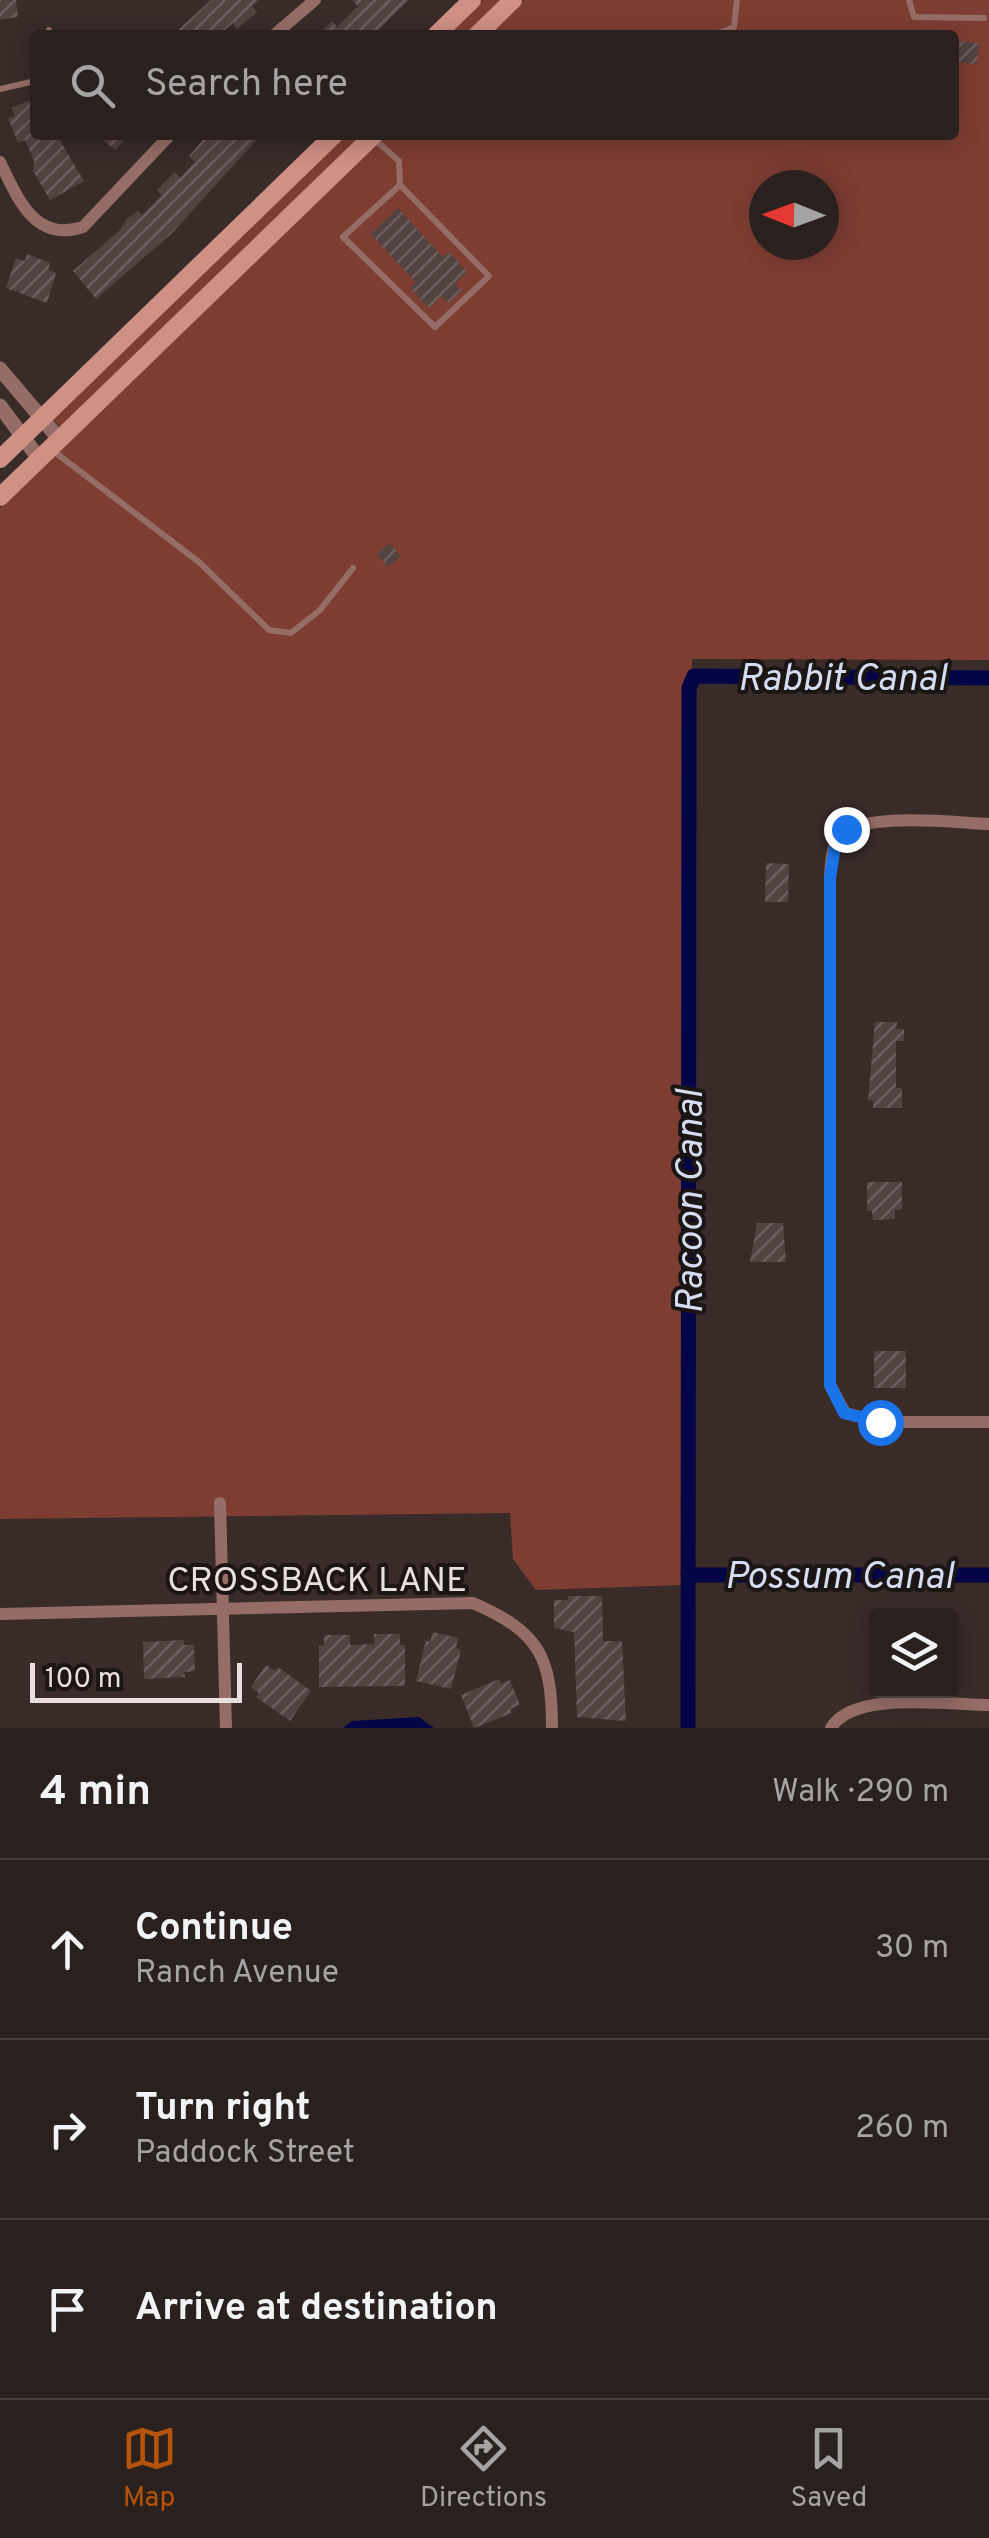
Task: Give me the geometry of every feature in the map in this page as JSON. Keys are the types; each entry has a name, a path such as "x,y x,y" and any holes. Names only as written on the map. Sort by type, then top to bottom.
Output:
{"main road":[{"path":"441,30 472,0"},
{"path":"482,30 513,0"},
{"path":"0,459 329,140"},
{"path":"0,498 369,140"}],"street":[{"path":"280,30 315,0"},
{"path":"0,162 30,217 46,228 66,232 84,227 165,140"},
{"path":"0,369 42,418 50,450"},
{"path":"0,406 23,436 50,450"},
{"path":"989,824 866,821 846,829 836,841 831,868 830,1126 830,1385 844,1413 880,1422 989,1422"},
{"path":"220,1503 226,1728"},
{"name":"CROSSBACK LANE","path":"0,1614 473,1603 508,1616 537,1650 546,1667 552,1728"},
{"path":"831,1728 842,1713 867,1704 989,1705"}],"lane":[{"path":"727,30 734,27 737,0"},
{"path":"909,0 914,17 984,18"},
{"path":"0,90 30,82"},
{"path":"377,140 399,161 400,185 489,276 435,327 344,237 400,185"},
{"path":"50,450 199,562 269,630 291,633 320,610 353,568"}],"shaded area":[{"path":"483,0 501,0 471,30 452,30"},
{"path":"524,0 989,0 989,660 692,659 683,1585 536,1590 513,1559 510,1513 0,1519 0,508 380,140 959,140 959,30 493,30"},
{"path":"340,140 358,140 61,428 53,419"}],"water":[{"path":"419,1717 434,1728 343,1728 352,1721"}],"building":[{"path":"0,0 16,0 18,17 0,20"},
{"path":"211,0 259,0 252,6 257,12 237,29 233,23 225,30 178,30"},
{"path":"352,0 409,0 378,30 323,30 332,21 337,27 358,6"},
{"path":"959,41 979,43 977,64 959,62"},
{"path":"30,100 30,140 60,140 84,181 50,200 33,171 34,161 25,140 18,143 8,118 15,116 12,108"},
{"path":"104,140 124,140 115,150"},
{"path":"203,140 256,140 171,234 96,299 73,271 120,230 127,219 138,211 142,215 162,195 157,190 175,172 180,178 195,162 189,156"},
{"path":"398,208 443,257 449,252 467,272 455,284 462,291 448,303 441,296 429,308 410,288 416,283 371,234"},
{"path":"27,254 50,263 48,270 56,273 47,303 6,288 16,258 25,261"},
{"path":"389,543 401,556 388,567 377,554"},
{"path":"766,863 789,864 788,902 765,902"},
{"path":"875,1022 897,1022 896,1029 904,1029 904,1041 896,1041 896,1088 902,1088 902,1108 873,1108 873,1100 868,1100"},
{"path":"867,1182 902,1182 902,1210 895,1210 895,1219 873,1220 872,1211 867,1211"},
{"path":"757,1223 783,1223 786,1262 750,1262"},
{"path":"874,1351 906,1351 906,1388 874,1388"},
{"path":"568,1596 602,1596 603,1641 622,1641 626,1721 577,1717 574,1632 554,1628 554,1600 568,1600"},
{"path":"433,1632 458,1638 456,1648 461,1650 451,1689 416,1681 426,1640 430,1642"},
{"path":"374,1634 400,1634 400,1645 405,1645 405,1686 319,1687 319,1646 324,1645 324,1635 350,1635 350,1645 374,1644"},
{"path":"184,1640 184,1645 194,1645 195,1671 184,1672 185,1677 144,1679 143,1642"},
{"path":"266,1665 275,1671 278,1667 311,1691 290,1721 256,1697 259,1693 251,1687"},
{"path":"499,1679 501,1684 510,1680 520,1705 510,1709 512,1713 474,1728 461,1695"}],"waterway":[{"name":"Racoon Canal","path":"688,1728 689,688 694,676 989,678"},
{"name":"Possum Canal","path":"688,1575 989,1575"}],"route":[{"path":"846,829 836,841 830,878 830,1385 834,1400 844,1413 880,1422"}],"water label":[{"name":"Rabbit Canal","path":"842,677"}]}
